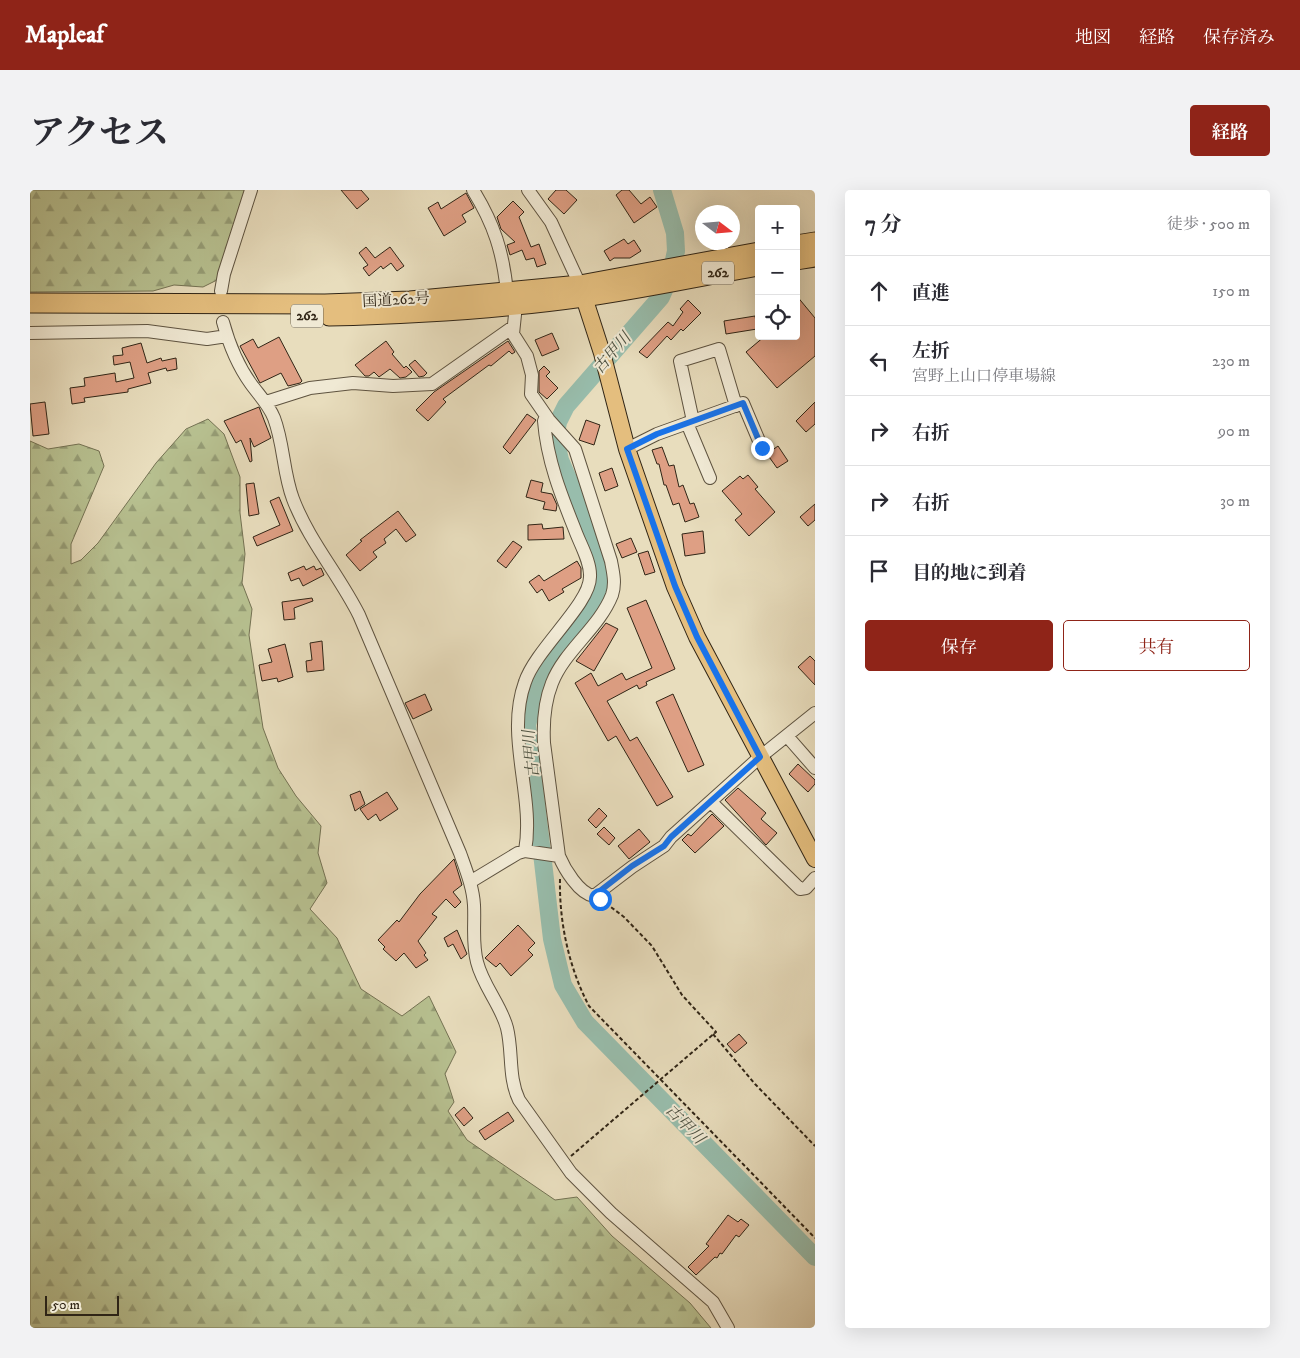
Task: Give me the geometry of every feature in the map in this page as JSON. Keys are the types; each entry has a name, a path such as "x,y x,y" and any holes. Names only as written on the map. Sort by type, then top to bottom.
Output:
{"highway":[{"path":"800,244 815,242"},
{"name":"国道262号","path":"30,315 323,317 411,314 512,298 582,291 680,272 755,253"},
{"path":"800,259 815,256"},
{"name":"国道262号","path":"680,272 755,266"},
{"name":"国道262号","path":"30,302 325,304 512,298"}],"main road":[{"path":"582,291 602,353 627,449 675,586 697,637 815,859"}],"street":[{"path":"221,291 224,274 252,190"},
{"path":"473,190 490,218 500,244 512,298 513,334 527,356 532,375 531,394 547,418 575,450 615,578 612,594 560,668 552,682 545,704 544,744 558,859 589,895 596,894 632,866 664,846 671,837 760,757 815,713"},
{"path":"528,190 551,222 582,291"},
{"path":"223,322 227,336 242,369 266,402 274,418 280,437 292,499 302,520 348,592 359,614 470,882 474,904 473,944 477,963 483,981 507,1028 514,1089 526,1112 564,1163 611,1213 713,1302 728,1328"},
{"path":"266,402 310,388 353,383 393,386 432,384 513,327"},
{"path":"30,332 146,332 207,339 227,336"},
{"path":"710,478 690,422 680,361 719,349 736,406"},
{"path":"627,449 657,434 743,403 762,448"},
{"path":"530,852 519,759 520,699 525,681 536,659 584,597 591,575 548,457 544,421 547,418"},
{"path":"787,736 815,768"},
{"path":"710,802 800,889 806,888 815,878"},
{"path":"470,882 518,853 530,852 558,859"}],"path":[{"path":"558,859 559,888 568,950 576,980 589,1006 815,1238"},
{"path":"564,1163 713,1034 715,1029 682,995 652,946 629,922 596,894"},
{"path":"713,1034 755,1084 815,1146"}],"green space":[{"path":"30,190 245,190 217,280 203,287 174,285 153,291 30,292"},
{"path":"208,419 224,434 240,477 240,513 245,554 242,583 252,609 249,635 263,728 278,768 296,796 321,826 318,853 327,883 310,909 337,938 361,989 402,1016 429,996 456,1052 445,1074 454,1102 448,1111 467,1140 555,1200 577,1197 612,1236 690,1303 711,1328 30,1328 30,441 48,449 79,444 99,451 104,466 71,544 71,564 81,560 98,543 156,463 186,429"}],"building":[{"path":"341,190 361,190 369,199 357,209"},
{"path":"556,190 566,190 577,200 564,214 548,199"},
{"path":"622,190 629,190 641,204 650,197 657,207 634,223 616,195"},
{"path":"466,193 474,208 462,215 466,222 444,236 428,208 438,202 441,209"},
{"path":"513,201 524,212 519,217 531,247 539,244 546,264 537,267 534,258 526,260 522,250 510,255 507,245 515,242 501,229 497,217"},
{"path":"624,239 628,244 634,240 641,251 630,258 614,258 610,261 604,251"},
{"path":"366,247 375,258 390,247 404,266 397,271 391,263 383,269 381,266 369,276 363,268 368,265 359,253"},
{"path":"688,300 701,313 671,340 667,336 647,358 639,352 668,322 673,326 683,312 680,309"},
{"path":"800,300 815,318 815,356 777,388 746,352 760,340 800,340"},
{"path":"755,316 755,329 726,334 724,321"},
{"path":"552,333 559,349 542,356 535,340"},
{"path":"279,337 302,381 300,383 288,386 281,373 260,383 240,346 253,339 258,348"},
{"path":"386,341 394,352 392,354 404,368 406,366 412,372 406,377 400,378 390,369 379,377 374,372 369,376 365,376 355,365"},
{"path":"508,341 515,352 512,354 509,351 491,366 489,365 443,399 446,402 428,421 416,410 434,392"},
{"path":"141,343 147,363 161,358 162,361 176,358 177,369 167,371 166,368 148,373 151,383 128,389 128,392 84,398 85,402 72,404 70,388 85,386 84,378 115,373 116,382 134,378 130,362 114,365 113,356 123,355 122,348"},
{"path":"415,360 427,373 424,376 419,377 409,365"},
{"path":"544,366 550,372 546,376 558,388 547,399 539,392 539,371"},
{"path":"45,402 49,434 33,436 30,404"},
{"path":"815,402 815,424 806,432 796,421"},
{"path":"259,407 271,438 254,447 250,438 252,461 250,462 241,440 236,443 224,421"},
{"path":"527,414 536,420 510,454 503,447"},
{"path":"586,420 600,425 594,445 579,440"},
{"path":"778,446 788,461 777,468 767,454"},
{"path":"662,447 669,466 674,465 679,487 683,485 690,504 694,503 699,517 685,522 679,503 673,505 666,485 664,485 659,464 657,464 652,450"},
{"path":"612,468 618,486 605,491 599,473"},
{"path":"748,475 758,487 755,489 775,512 749,536 735,520 742,514 722,491 740,476 743,479"},
{"path":"531,480 543,483 541,492 552,494 557,505 556,511 543,509 545,502 526,497"},
{"path":"254,483 259,514 249,516 246,484"},
{"path":"279,497 293,531 257,546 253,537 280,525 270,501"},
{"path":"815,504 815,520 808,526 800,517"},
{"path":"398,511 416,535 406,542 396,529 384,539 386,543 373,552 377,557 360,571 346,555 362,541 360,540"},
{"path":"542,524 543,529 563,527 564,539 528,540 528,525"},
{"path":"703,531 705,553 685,556 682,534"},
{"path":"631,538 637,552 622,558 616,544"},
{"path":"513,541 522,547 506,568 497,561"},
{"path":"648,551 655,572 645,575 638,554"},
{"path":"577,561 581,568 581,578 562,589 564,592 549,601 542,589 537,593 529,582 539,575 544,581"},
{"path":"304,566 306,570 314,566 316,570 321,568 324,575 303,586 299,578 291,581 288,573"},
{"path":"312,598 313,601 294,608 295,619 284,620 282,602"},
{"path":"646,600 675,669 646,682 647,685 639,689 637,685 607,701 630,741 637,737 673,797 657,806 616,736 608,741 575,683 591,673 598,686 622,673 626,680 652,668 627,608"},
{"path":"606,623 618,629 594,671 576,661"},
{"path":"322,641 324,670 307,672 306,661 312,660 310,643"},
{"path":"285,644 293,677 278,682 277,678 262,681 259,665 272,662 268,649"},
{"path":"810,656 815,661 815,685 798,667"},
{"path":"425,694 432,710 413,719 405,703"},
{"path":"673,694 704,765 688,772 656,702"},
{"path":"798,764 815,780 815,784 808,792 789,774"},
{"path":"738,788 766,813 761,819 777,833 766,845 725,800"},
{"path":"360,791 365,804 355,811 350,795"},
{"path":"387,792 398,809 380,821 376,814 368,820 360,809"},
{"path":"599,808 607,816 596,828 588,820"},
{"path":"712,814 724,826 695,853 682,840 688,834 691,836"},
{"path":"604,827 615,838 609,845 597,834"},
{"path":"639,829 650,842 629,859 618,846"},
{"path":"454,859 462,885 453,892 461,902 455,908 446,899 432,914 437,917 418,941 428,960 416,968 404,953 396,961 383,949 385,947 378,940 397,920 399,922 420,894"},
{"path":"518,925 535,943 528,950 533,955 511,976 500,963 496,967 485,958"},
{"path":"457,930 467,954 461,959 453,944 448,947 444,938"},
{"path":"739,1034 747,1043 735,1053 727,1044"},
{"path":"464,1107 473,1118 464,1126 455,1115"},
{"path":"508,1112 514,1121 485,1140 479,1131"},
{"path":"728,1215 738,1222 741,1219 749,1225 739,1237 736,1235 722,1254 720,1253 717,1258 715,1257 696,1275 688,1267 709,1246 706,1244"}],"waterway":[{"name":"古甲川","path":"662,190 675,233 676,251 671,274 661,297 566,406 558,422 555,438 560,460 601,557 602,579 595,597 540,674 527,725 552,939 563,985 585,1022 815,1257"}],"route":[{"path":"600,899 596,894 632,866 664,846 671,837 760,757 697,637 658,541 627,449 657,434 743,403 762,448"}]}
